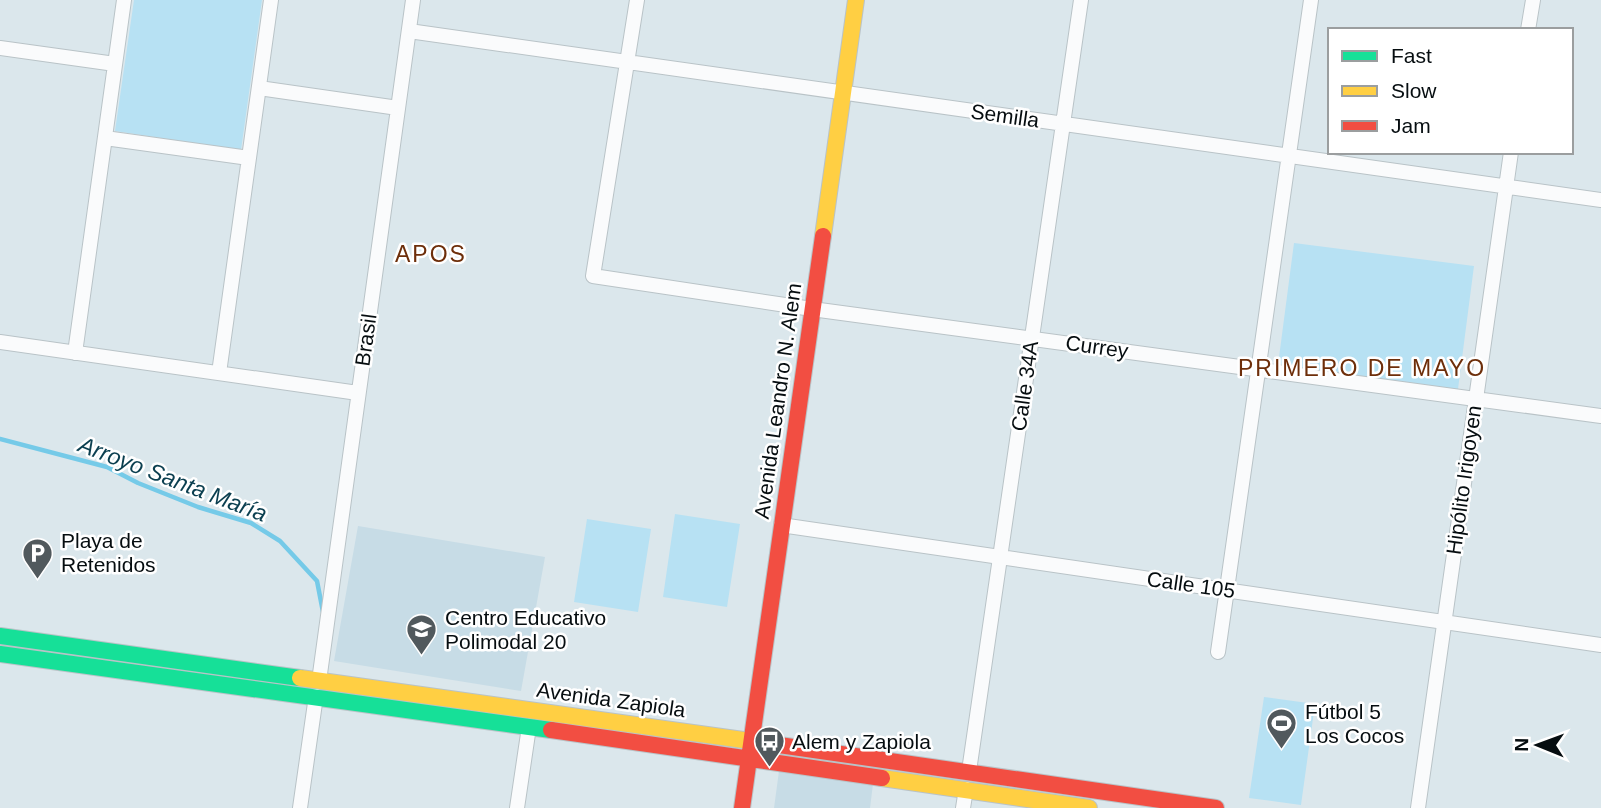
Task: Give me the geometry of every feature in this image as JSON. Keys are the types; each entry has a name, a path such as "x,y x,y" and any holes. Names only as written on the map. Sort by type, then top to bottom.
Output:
{"main road":[{"name":"Avenida Leandro N. Alem","path":"742,808 856,0"},
{"name":"Avenida Zapiola","path":"0,636 318,688 529,727 969,771 1209,808"},
{"name":"Avenida Zapiola","path":"0,654 318,688 749,749 966,789 1089,808"}],"street":[{"path":"75,353 124,0"},
{"path":"219,373 271,0"},
{"name":"Brasil","path":"300,808 414,0"},
{"path":"627,62 637,0"},
{"name":"Calle 34A","path":"969,771 1081,0"},
{"path":"1217,652 1311,0"},
{"path":"1528,28 1533,0"},
{"name":"Semilla","path":"409,31 1601,200"},
{"path":"0,48 115,64"},
{"name":"Currey","path":"627,62 593,276 813,309 1601,416"},
{"path":"259,88 398,108"},
{"path":"105,138 249,158"},
{"name":"Hipólito Irigoyen","path":"1418,808 1511,154"},
{"path":"0,342 358,393"},
{"name":"Calle 105","path":"781,525 1601,645"},
{"path":"517,808 529,727"},
{"path":"963,808 966,789"}],"shaded area":[{"path":"134,0 262,0 241,150 115,131"},
{"path":"1294,243 1474,266 1458,389 1278,365"},
{"path":"675,514 740,524 727,607 663,597"},
{"path":"587,519 651,529 638,612 574,602"},
{"path":"358,526 545,557 521,691 334,661"},
{"name":"Fútbol 5 Los Cocos","path":"1264,697 1315,704 1301,805 1249,798"},
{"path":"779,771 873,784 870,808 774,808"}],"waterway":[{"name":"Arroyo Santa María","path":"0,439 107,467 138,483 198,507 251,523 280,541 317,581 323,612"}],"traffic: fast":[{"path":"0,636 300,678"},
{"path":"0,654 551,730"}],"traffic: slow":[{"path":"823,236 856,0"},
{"path":"300,678 772,744"},
{"path":"882,778 1089,808"}],"traffic: jam":[{"path":"742,808 823,236"},
{"path":"551,730 882,778"},
{"path":"772,744 1216,808"}],"place":[{"name":"Playa de Retenidos","path":"38,580"},
{"name":"Centro Educativo Polimodal 20","path":"422,657"},
{"name":"Fútbol 5 Los Cocos","path":"1282,751"},
{"name":"Alem y Zapiola","path":"769,769"}],"district":[{"name":"APOS","path":"431,254"},
{"name":"PRIMERO DE MAYO","path":"1362,368"}]}
